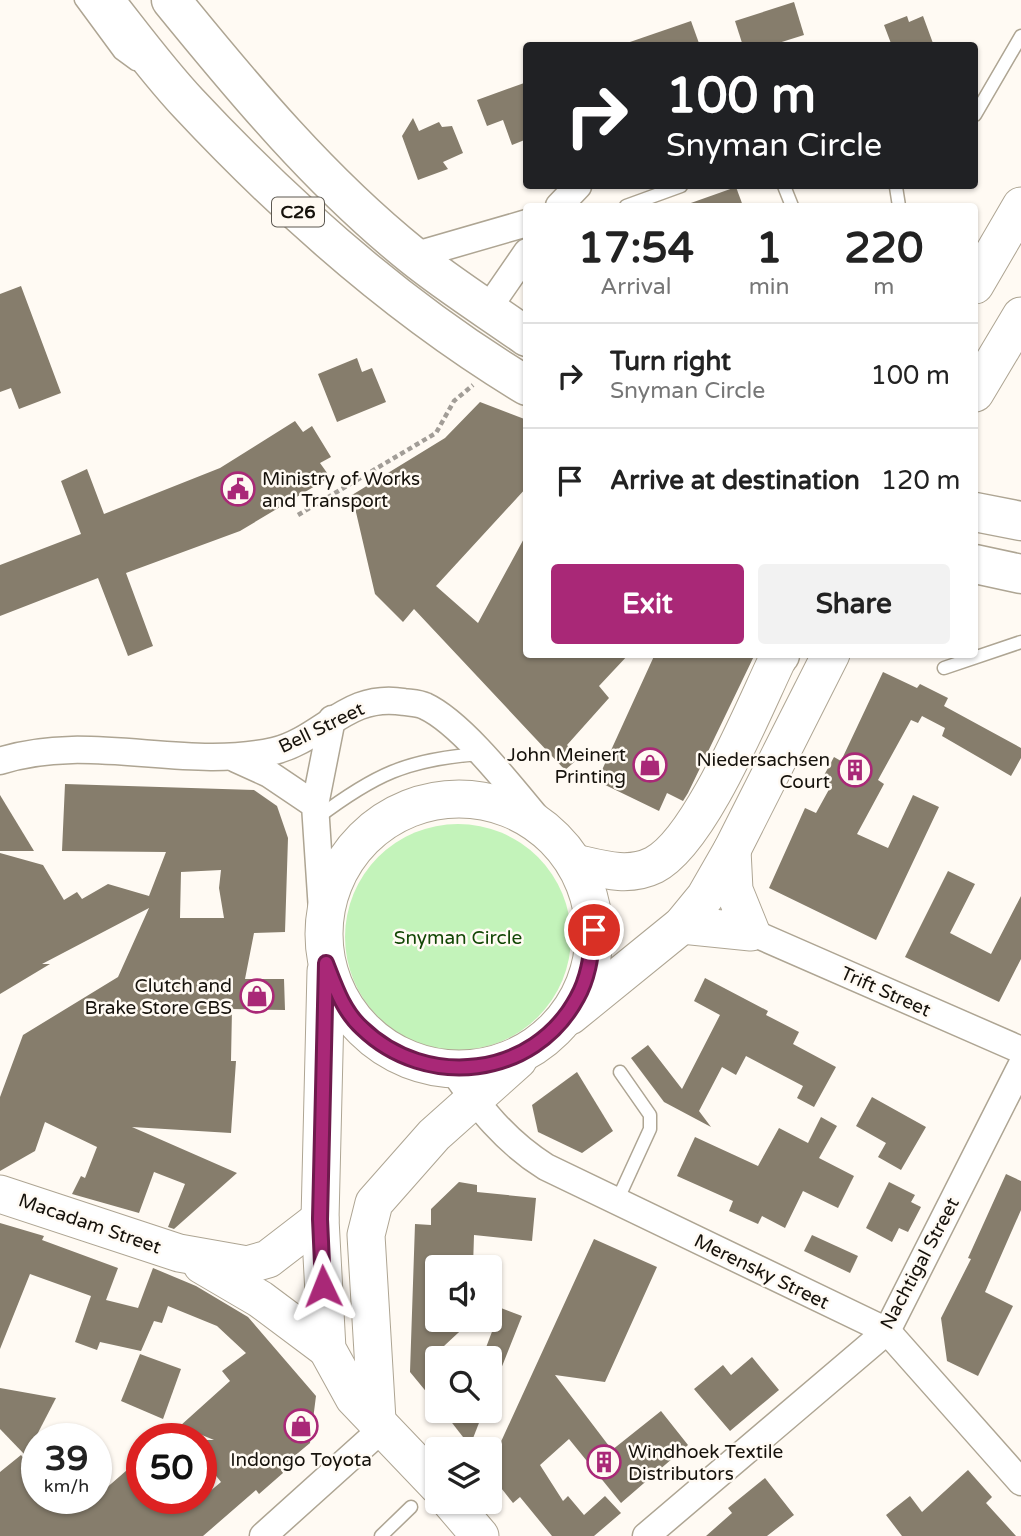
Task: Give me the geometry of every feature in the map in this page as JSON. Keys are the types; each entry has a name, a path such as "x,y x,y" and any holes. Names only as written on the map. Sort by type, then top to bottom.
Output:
{"main road":[{"name":"C26","path":"104,0 186,102 281,197 367,272 458,341 523,383"},
{"name":"C26","path":"171,0 304,155 413,256 523,334"},
{"path":"978,280 1021,206"},
{"path":"978,388 1021,316"},
{"path":"978,513 1021,521"},
{"path":"978,565 1021,574"},
{"path":"575,863 620,873 654,865 680,844 704,810 778,658"},
{"path":"380,1424 366,1235 373,1203 433,1135 473,1099 545,1036 682,925 705,897 732,850 829,658"},
{"path":"326,963 339,998 360,1027 390,1051 424,1065 452,1069 481,1067 509,1059 545,1036 577,998 590,965 594,930 589,895 575,863 547,830 511,808 469,798 427,802 387,818 355,847 333,884 323,926 326,963 320,1219 327,1349"},
{"path":"682,925 751,932 734,890 732,850"},
{"name":"Macadam Street","path":"0,1194 179,1253"},
{"path":"179,1253 247,1265 268,1259 320,1219"},
{"path":"179,1253 260,1299 327,1349 354,1398 380,1424 424,1497"},
{"path":"461,1514 480,1536"}],"street":[{"path":"562,203 575,189"},
{"path":"413,256 523,224"},
{"path":"488,310 523,258"},
{"name":"Bell Street","path":"0,761 47,750 236,759 291,744 355,706 385,698 424,705 446,720 547,830"},
{"path":"323,926 316,812 332,719"},
{"path":"236,759 270,774 316,812"},
{"name":"Trift Street","path":"751,932 1021,1050"},
{"name":"Nachtigal Street","path":"646,1536 887,1331 1021,1066"},
{"name":"Merensky Street","path":"452,1069 473,1099 519,1150 617,1201 887,1331 1021,1482"},
{"path":"263,1536 380,1424"}],"lane":[{"path":"81,0 120,53 186,102"},
{"path":"978,110 1021,36"},
{"path":"634,203 673,189"},
{"path":"978,657 1021,642"},
{"path":"944,668 974,658"},
{"path":"316,812 357,788 410,763 480,754"},
{"path":"617,1201 650,1129 650,1115 620,1072"},
{"path":"381,1536 424,1497"}],"path":[{"path":"298,515 436,433 454,401 474,385"}],"green space":[{"name":"Snyman Circle","path":"458,824 480,826 511,837 538,857 558,884 569,915 569,959 558,990 538,1017 511,1037 480,1048 458,1050 436,1048 405,1037 378,1017 358,990 347,959 345,937 347,915 358,884 378,857 405,837 436,826"}],"building":[{"path":"794,2 804,35 782,42 742,42 735,21"},
{"path":"907,16 909,22 923,16 933,42 890,42 884,25"},
{"path":"691,21 699,42 630,42"},
{"path":"523,83 523,141 512,145 503,120 487,126 477,100"},
{"path":"413,118 419,131 439,122 442,127 452,126 463,153 443,162 448,169 418,180 402,136"},
{"path":"737,189 742,203 691,203"},
{"path":"21,286 61,393 19,409 11,388 0,392 0,294"},
{"path":"357,358 362,372 372,368 386,402 337,422 318,374"},
{"path":"480,402 523,418 523,491 436,586 478,623 523,540 523,658 625,658 599,686 609,698 567,745 579,758 565,770 414,609 403,622 375,594 352,495 445,438"},
{"path":"295,421 303,432 312,426 331,457 320,463 330,477 240,531 126,573 153,646 128,656 98,578 0,616 0,565 81,534 61,481 87,469 104,514 220,468"},
{"path":"653,658 753,658 683,801 667,793 659,811 597,781"},
{"path":"883,672 917,688 920,684 948,698 944,706 1021,748 1021,758 1011,776 942,736 945,728 922,716 918,723 911,720 878,780 884,784 857,834 888,848 913,795 939,807 876,940 769,888 805,808 816,813 832,784 822,779 834,757 841,761"},
{"path":"65,784 254,790 277,806 288,838 285,932 254,933 245,979 284,979 285,1010 232,1009 231,1061 236,1061 231,1133 132,1127 237,1173 174,1229 168,1227 185,1184 154,1172 139,1213 72,1194 81,1176 85,1178 97,1147 45,1122 35,1151 0,1171 0,1097 23,1035 118,977 149,908 42,964 50,964 0,994 0,853 43,865 64,900 77,892 82,899 108,884 149,896 166,852 62,851","holes":["221,870 219,888 224,918 180,918 181,872"]},
{"path":"0,795 34,851 0,851"},
{"path":"948,871 975,884 950,933 991,954 1021,896 1021,959 999,1002 905,957"},
{"path":"705,978 768,1011 766,1015 799,1032 793,1044 836,1067 814,1107 797,1098 803,1086 746,1056 736,1075 722,1067 699,1111 711,1127 664,1102 631,1058 648,1045 682,1089 720,1015 694,1001"},
{"path":"577,1072 613,1131 582,1153 538,1132 532,1105"},
{"path":"872,1097 926,1127 901,1170 878,1157 886,1143 856,1126"},
{"path":"821,1117 837,1126 819,1158 854,1176 838,1208 803,1191 785,1228 762,1216 758,1224 729,1211 733,1201 677,1176 695,1137 758,1166 779,1128 808,1143"},
{"path":"1006,1174 1021,1181 1021,1210 985,1292 1013,1306 978,1376 947,1361 941,1318 971,1259 968,1258"},
{"path":"459,1182 477,1185 477,1192 536,1198 532,1241 474,1235 473,1255 425,1255 425,1332 459,1332 444,1346 425,1346 425,1390 410,1372 415,1224 431,1225 431,1209"},
{"path":"889,1182 915,1195 911,1202 921,1207 908,1232 899,1228 892,1242 866,1228"},
{"path":"0,1223 44,1236 42,1240 118,1268 106,1300 138,1308 153,1268 196,1286 248,1317 316,1396 310,1443 280,1468 283,1473 259,1494 256,1490 203,1536 0,1536 0,1472 21,1455 21,1514 112,1514 112,1483 126,1471 126,1514 217,1514 217,1485 221,1482 217,1477 217,1423 183,1423 230,1381 222,1371 246,1353 217,1326 168,1306 162,1323 154,1321 141,1351 100,1342 97,1350 75,1342 91,1296 30,1274 0,1349"},
{"path":"812,1235 858,1256 850,1273 804,1251"},
{"path":"594,1239 657,1267 605,1382 555,1375 612,1450 661,1411 688,1445 621,1503 569,1439 540,1465 563,1501 568,1496 584,1515 605,1496 621,1513 594,1536 552,1536 520,1497 513,1503 502,1489 502,1439"},
{"path":"502,1308 522,1316 502,1366 502,1346 487,1346 492,1332 502,1332"},
{"path":"140,1354 181,1369 163,1419 121,1401"},
{"path":"752,1357 779,1390 730,1431 694,1389 723,1365 731,1375"},
{"path":"0,1388 56,1398 43,1423 21,1423 21,1451 0,1429"},
{"path":"452,1423 479,1423 474,1437 463,1437"},
{"path":"968,1470 992,1497 986,1503 1016,1536 902,1536 886,1515 910,1496 922,1512"},
{"path":"765,1478 794,1515 767,1536 706,1536 732,1513 728,1508"}],"place":[{"name":"Ministry of Works and Transport","path":"238,489"},
{"name":"John Meinert Printing","path":"650,765"},
{"name":"Niedersachsen Court","path":"855,770"},
{"name":"Clutch and Brake Store CBS","path":"257,996"},
{"name":"Indongo Toyota","path":"301,1426"},
{"name":"Windhoek Textile Distributors","path":"604,1462"}],"route":[{"path":"323,1286 320,1219 326,963 339,998 360,1027 390,1051 424,1065 452,1069 481,1067 509,1059 534,1046 556,1027 577,998 590,965 594,930"}]}
